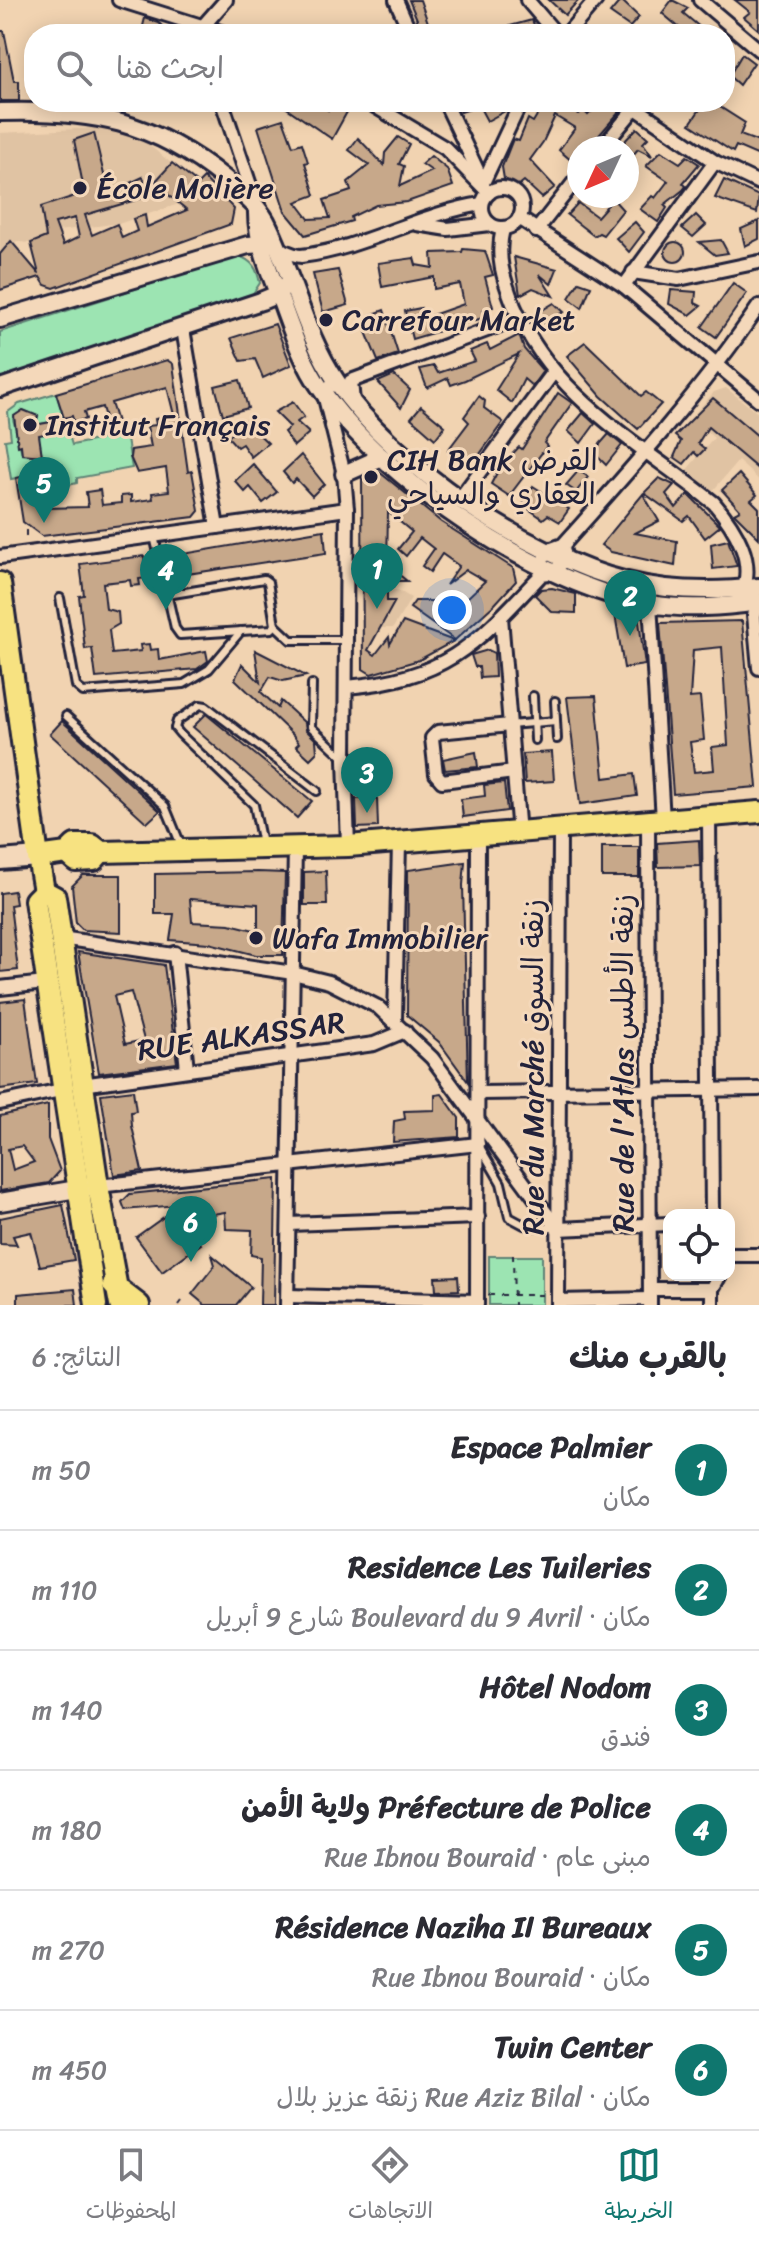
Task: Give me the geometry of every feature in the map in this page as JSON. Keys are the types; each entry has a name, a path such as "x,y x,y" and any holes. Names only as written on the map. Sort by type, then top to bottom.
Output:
{"main road":[{"path":"0,583 44,891"},
{"path":"0,860 67,853 76,861 94,860 101,852 399,843 759,812"},
{"path":"44,891 55,897 98,1186 119,1297"},
{"path":"44,891 35,900 45,983 96,1305"},
{"path":"92,1267 119,1297 139,1305"}],"street":[{"path":"119,0 188,24"},
{"path":"209,24 226,0"},
{"path":"396,0 407,24"},
{"path":"527,0 547,24"},
{"path":"576,24 596,0"},
{"path":"700,0 728,24"},
{"path":"735,30 759,50"},
{"path":"0,112 85,113 127,123 169,139 257,206 260,242 278,294 299,350 335,415 344,474 347,509 345,759 348,846"},
{"path":"225,112 257,206 278,248 310,336 335,380 392,443 461,497 552,561 605,593 648,604 697,608 753,597"},
{"path":"385,112 445,148 484,193"},
{"path":"449,112 484,193"},
{"path":"490,224 483,215 484,193 517,112"},
{"path":"610,136 626,112"},
{"path":"641,112 715,162 759,183"},
{"path":"624,286 715,162"},
{"path":"0,319 260,242 298,256 417,224 484,193 502,188 514,193 522,206 519,218 503,228 490,224 448,229 417,224"},
{"path":"536,231 567,191"},
{"path":"519,218 624,286 716,367 759,400"},
{"path":"503,228 499,261 519,318 553,373 574,395 723,514 745,559 749,576 759,668"},
{"path":"0,388 183,329 278,294 298,256"},
{"path":"633,272 679,279 759,262"},
{"path":"347,687 400,681 423,673 474,644 552,561 716,367 759,306"},
{"path":"353,403 351,381 519,318"},
{"path":"183,329 217,527"},
{"path":"461,497 553,373"},
{"path":"324,394 335,380"},
{"path":"335,415 353,403"},
{"path":"335,415 382,457 474,528 552,561 649,586 753,597"},
{"path":"344,474 382,457"},
{"path":"0,557 347,509"},
{"name":"Rue de l'Atlas زنقة الأطلس","path":"649,586 655,820 649,1090 650,1298"},
{"path":"501,617 519,834"},
{"path":"510,725 438,732 432,738 436,774 442,781 514,772"},
{"path":"709,816 712,1209"},
{"name":"Rue du Marché زنقة السوق","path":"558,1303 560,830"},
{"path":"295,848 288,1300 481,1300 478,1217 478,837"},
{"path":"395,1020 399,843"},
{"path":"61,938 293,973 350,991 395,1020 432,1058 558,1229 663,1224"},
{"path":"175,953 187,1069"},
{"path":"0,988 45,983"},
{"name":"RUE ALKASSAR","path":"82,1085 374,1044 405,1031"},
{"path":"479,1093 759,1089"},
{"path":"0,1103 61,1090"},
{"path":"0,1202 76,1187 478,1144"},
{"path":"289,1224 478,1217"},
{"path":"735,1255 759,1255"},
{"path":"712,1305 712,1289 717,1281"},
{"path":"558,1303 650,1298 712,1289"}],"lane":[{"path":"154,536 175,628 180,635 241,631 275,625"},
{"path":"167,595 264,579 268,582 275,625 291,640 346,640"},
{"path":"60,598 76,686 83,692 184,684 209,669 241,631"},
{"path":"312,684 311,727 345,759"},
{"path":"533,696 535,740"},
{"path":"555,701 557,739"},
{"path":"263,849 254,805 180,734 175,728 177,721 200,705 206,706 317,791"},
{"path":"66,716 165,806 183,850"},
{"path":"510,725 556,721"},
{"path":"478,1144 501,1183 509,1217 524,1225 558,1229"}],"path":[{"path":"26,530 27,547"},
{"path":"513,1254 514,1305"},
{"path":"481,1300 543,1295"},
{"path":"179,1305 182,1301"}],"shaded area":[{"name":"École Molière","path":"96,128 144,141 171,163 154,183 179,204 121,223 58,231 30,243 11,241 0,254 0,133"},
{"path":"726,388 759,414 759,480 738,461 711,493 685,472 714,438 691,418 714,392"},
{"path":"63,470 65,486 33,529 23,522 16,478"},
{"path":"363,589 398,590 411,598 393,628 363,628"}],"green space":[{"path":"239,256 254,266 260,283 252,295 11,377 0,377 0,332"},
{"path":"56,393 72,445 126,434 132,468 77,478 77,483 65,486 62,470 11,479 5,440 11,439 8,412 19,404","holes":["23,410 38,416 35,425 51,422 54,432 30,436 40,444 42,456 22,453 13,419"]},
{"path":"489,1256 542,1256 542,1305 489,1305"}],"building":[{"path":"409,0 420,0 428,24 419,24"},
{"path":"549,0 579,0 565,15"},
{"path":"621,0 639,17 633,24 626,24 610,13"},
{"path":"672,0 688,8 683,13 696,24 675,24 662,13"},
{"path":"735,0 759,0 759,30 744,17 750,12"},
{"path":"145,18 160,24 144,24"},
{"path":"0,31 4,31 14,81 19,81 19,101 0,101"},
{"path":"742,54 754,63 739,85 735,81 735,66"},
{"path":"293,112 347,112 332,139"},
{"path":"482,112 503,112 487,121"},
{"path":"539,112 585,112 588,115 591,112 619,112 598,136 569,136 575,128 555,116 543,142 530,160 555,187 542,198 524,181 518,186 504,179 502,167 513,139 519,141 528,119 533,122"},
{"path":"698,112 728,112 745,123 740,135 759,142 759,156 736,146 733,152 690,124"},
{"path":"283,119 293,146 302,143 308,162 305,163 315,195 296,202 309,219 330,218 324,200 351,191 348,182 369,165 349,150 358,138 384,165 385,153 398,137 409,144 399,164 404,166 400,186 432,171 422,164 431,156 447,169 453,186 407,202 376,205 351,217 352,221 305,235 285,211 258,127"},
{"path":"637,128 648,138 643,143 652,156 639,150 639,136 630,136"},
{"path":"94,133 106,183 111,181 114,192 128,189 128,184 143,177 149,196 85,215 92,235 117,224 122,238 137,231 133,219 145,215 147,227 187,210 154,183 172,163 198,184 204,178 234,209 231,224 54,288 45,285 40,277 0,290 0,254 11,241 39,274 31,243 46,237 41,207 75,196 83,185 74,140","holes":["75,218 79,237 63,245 55,223"]},
{"path":"567,139 567,157 559,150"},
{"path":"661,151 680,163 687,156 699,164 683,183 686,186 683,190 664,205 667,208 658,222 640,209 652,196 655,198 668,181 646,166"},
{"path":"724,180 759,196 757,213 715,198"},
{"path":"573,208 585,208 597,217 605,208 623,210 603,235 599,233 594,236 567,215"},
{"path":"696,215 706,225 693,237 682,228"},
{"path":"759,221 759,239 745,246 741,229"},
{"path":"635,222 644,232 629,252 616,238"},
{"path":"721,240 728,253 715,255 699,242"},
{"path":"675,242 682,245 685,252 682,259 675,262 668,259 665,252 668,245"},
{"path":"463,249 485,251 493,275 485,277 493,307 483,310 486,317 412,339 405,311 421,308 424,318 464,304 460,284 434,289 434,277 382,287 378,263 414,258 416,265 433,268 432,253 462,252"},
{"path":"514,257 557,269 551,284 539,274 553,296 533,288 520,295"},
{"path":"338,270 348,305 323,312 313,274"},
{"path":"579,282 591,286 582,308 569,298"},
{"path":"733,283 747,293 716,337 702,327"},
{"path":"671,290 696,292 695,303 701,306 690,315 669,304"},
{"path":"554,303 564,312 541,324 534,315"},
{"path":"384,310 398,354 378,361 366,332 374,330 368,316"},
{"path":"275,324 291,365 263,378 255,359 241,361 231,338"},
{"path":"519,335 524,349 543,371 532,386 524,379 512,403 496,390 519,354 465,380 451,385 448,378 427,388 420,369 434,366 438,373 475,361 470,351 487,344 490,350"},
{"path":"585,342 641,396 646,392 661,404 638,429 601,396 567,356"},
{"path":"167,360 173,364 188,472 192,471 199,511 194,517 42,536 23,522 16,478 39,474 44,508 88,507 86,492 100,490 102,505 121,503 121,496 131,495 131,502 153,499 152,493 169,491 166,468 137,473 130,457 131,450 151,447 147,426 156,425 155,419 174,415 167,387 111,403 118,425 108,428 102,407 84,412 86,419 74,422 72,416 64,418 56,393"},
{"path":"394,375 410,390 401,408 378,382"},
{"path":"240,380 248,408 223,415 215,386"},
{"path":"558,393 572,403 544,443 547,446 509,496 491,484 500,467 519,447 522,449"},
{"path":"479,396 485,401 484,408 503,422 472,465 448,450 469,422 464,417"},
{"path":"713,398 759,437 759,470 708,427 698,443 705,449 698,456 694,452 684,464 674,457 681,441 675,436"},
{"path":"293,402 304,417 297,422 309,433 294,446 284,432 290,427 275,412"},
{"path":"421,406 445,426 435,439 411,418"},
{"path":"23,410 38,416 35,425 51,422 55,432 39,435 42,456 22,454 21,445 18,446 14,416"},
{"path":"583,413 595,424 581,443 568,431"},
{"path":"245,421 268,443 251,457 242,444 237,447 228,437"},
{"path":"609,434 622,445 606,465 593,452"},
{"path":"301,455 324,484 312,496 296,479 292,483 283,472"},
{"path":"253,464 277,492 263,503 250,487 245,492 235,481"},
{"path":"579,470 588,477 576,492 566,485"},
{"path":"378,471 441,522 513,568 516,581 455,640 410,608 415,601 435,601 447,617 485,581 466,570 446,585 459,566 442,554 430,572 422,566 434,549 420,538 406,556 398,549 412,532 388,512 387,565 407,581 387,581 387,601 395,601 368,650 375,655 389,637 390,644 403,622 454,641 419,660 371,674 363,669 362,478"},
{"path":"739,474 757,495 751,500 759,508 759,538 734,513 740,510 722,490"},
{"path":"659,478 674,485 666,494 676,508 688,494 720,526 705,538 689,516 683,521 644,493"},
{"path":"533,486 569,509 560,522 548,515 543,519 523,505"},
{"path":"643,494 659,521 635,533 677,541 675,566 611,552 601,545"},
{"path":"324,530 326,553 187,574 183,554"},
{"path":"728,540 737,566 713,569 711,544"},
{"path":"144,556 147,578 139,579 140,585 131,586 130,580 103,583 106,609 118,612 119,624 109,630 112,654 141,651 140,645 149,644 150,650 158,649 159,660 206,651 208,661 197,669 96,678 92,648 85,649 79,596 84,595 80,564"},
{"path":"552,588 576,594 576,613 552,612 535,595 541,589"},
{"path":"614,608 638,614 645,665 624,668"},
{"path":"742,621 757,787 673,794 660,623","holes":["722,647 728,745 712,747 714,770 694,772 690,742 704,740 700,697 690,698 693,650"]},
{"path":"255,650 306,676 283,681 270,677 261,692 278,708 281,701 305,723 306,730 316,740 317,752 310,759 296,746 299,743 293,735 235,679 242,664 260,682"},
{"path":"488,650 494,653 495,677 480,678 479,667 475,667 471,655"},
{"path":"596,696 604,778 634,774 637,796 580,804 567,697"},
{"path":"206,714 312,801 297,818 193,727"},
{"path":"62,721 160,811 147,823 50,734"},
{"path":"476,752 478,767 445,770 443,759"},
{"path":"552,752 554,781 525,783 523,754"},
{"path":"504,783 507,811 463,817 461,799 485,796 484,785"},
{"path":"377,798 378,827 357,828 356,799"},
{"path":"699,840 700,866 658,867 657,843"},
{"path":"602,847 639,847 639,877 602,877"},
{"path":"465,862 468,1082 439,1042 407,1015 408,870"},
{"path":"326,871 327,905 304,905 304,872"},
{"path":"285,873 283,955 256,955 209,943 170,940 174,914 155,914 155,874","holes":["190,899 258,904 258,931 230,924 192,922"]},
{"path":"83,875 121,875 121,932 83,930 76,923 72,886"},
{"path":"14,891 16,904 10,905 18,970 0,972 0,893"},
{"path":"78,952 164,965 177,1063 99,1073","holes":["131,992 144,1040 125,1044 114,996"]},
{"path":"25,999 37,1084 0,1089 0,1002"},
{"path":"133,1090 136,1111 131,1112 132,1126 142,1171 114,1175 101,1094"},
{"path":"442,1094 459,1118 459,1137 393,1142 394,1121 405,1119 404,1111 435,1110 435,1095"},
{"path":"48,1105 48,1139 60,1171 49,1183 0,1191 0,1116","holes":["22,1146 34,1162 13,1170 8,1149"]},
{"path":"276,1179 274,1305 260,1305 261,1257 251,1255 252,1230 226,1229 225,1212 201,1216 197,1203 125,1210 122,1202 130,1194"},
{"path":"63,1205 74,1260 40,1266 31,1232 13,1236 17,1245 0,1244 0,1218"},
{"path":"175,1209 201,1244 162,1272 136,1237"},
{"path":"212,1255 251,1287 236,1305 205,1305 192,1294 215,1265"},
{"path":"458,1276 459,1290 436,1291 435,1277"},
{"path":"75,1289 77,1305 18,1305 18,1294"}],"place":[{"name":"École Molière","path":"80,188"},
{"name":"Carrefour Market","path":"326,320"},
{"name":"Institut Français","path":"30,425"},
{"name":"CIH Bank القرض العقاري والسياحي","path":"371,477"},
{"name":"Résidence Naziha II Bureaux","path":"44,523"},
{"name":"Espace Palmier","path":"377,609"},
{"name":"Préfecture de Police ولاية الأمن","path":"166,610"},
{"name":"Residence Les Tuileries","path":"630,636"},
{"name":"Hôtel Nodom","path":"367,813"},
{"name":"Wafa Immobilier","path":"256,938"},
{"name":"Twin Center","path":"191,1262"}]}
